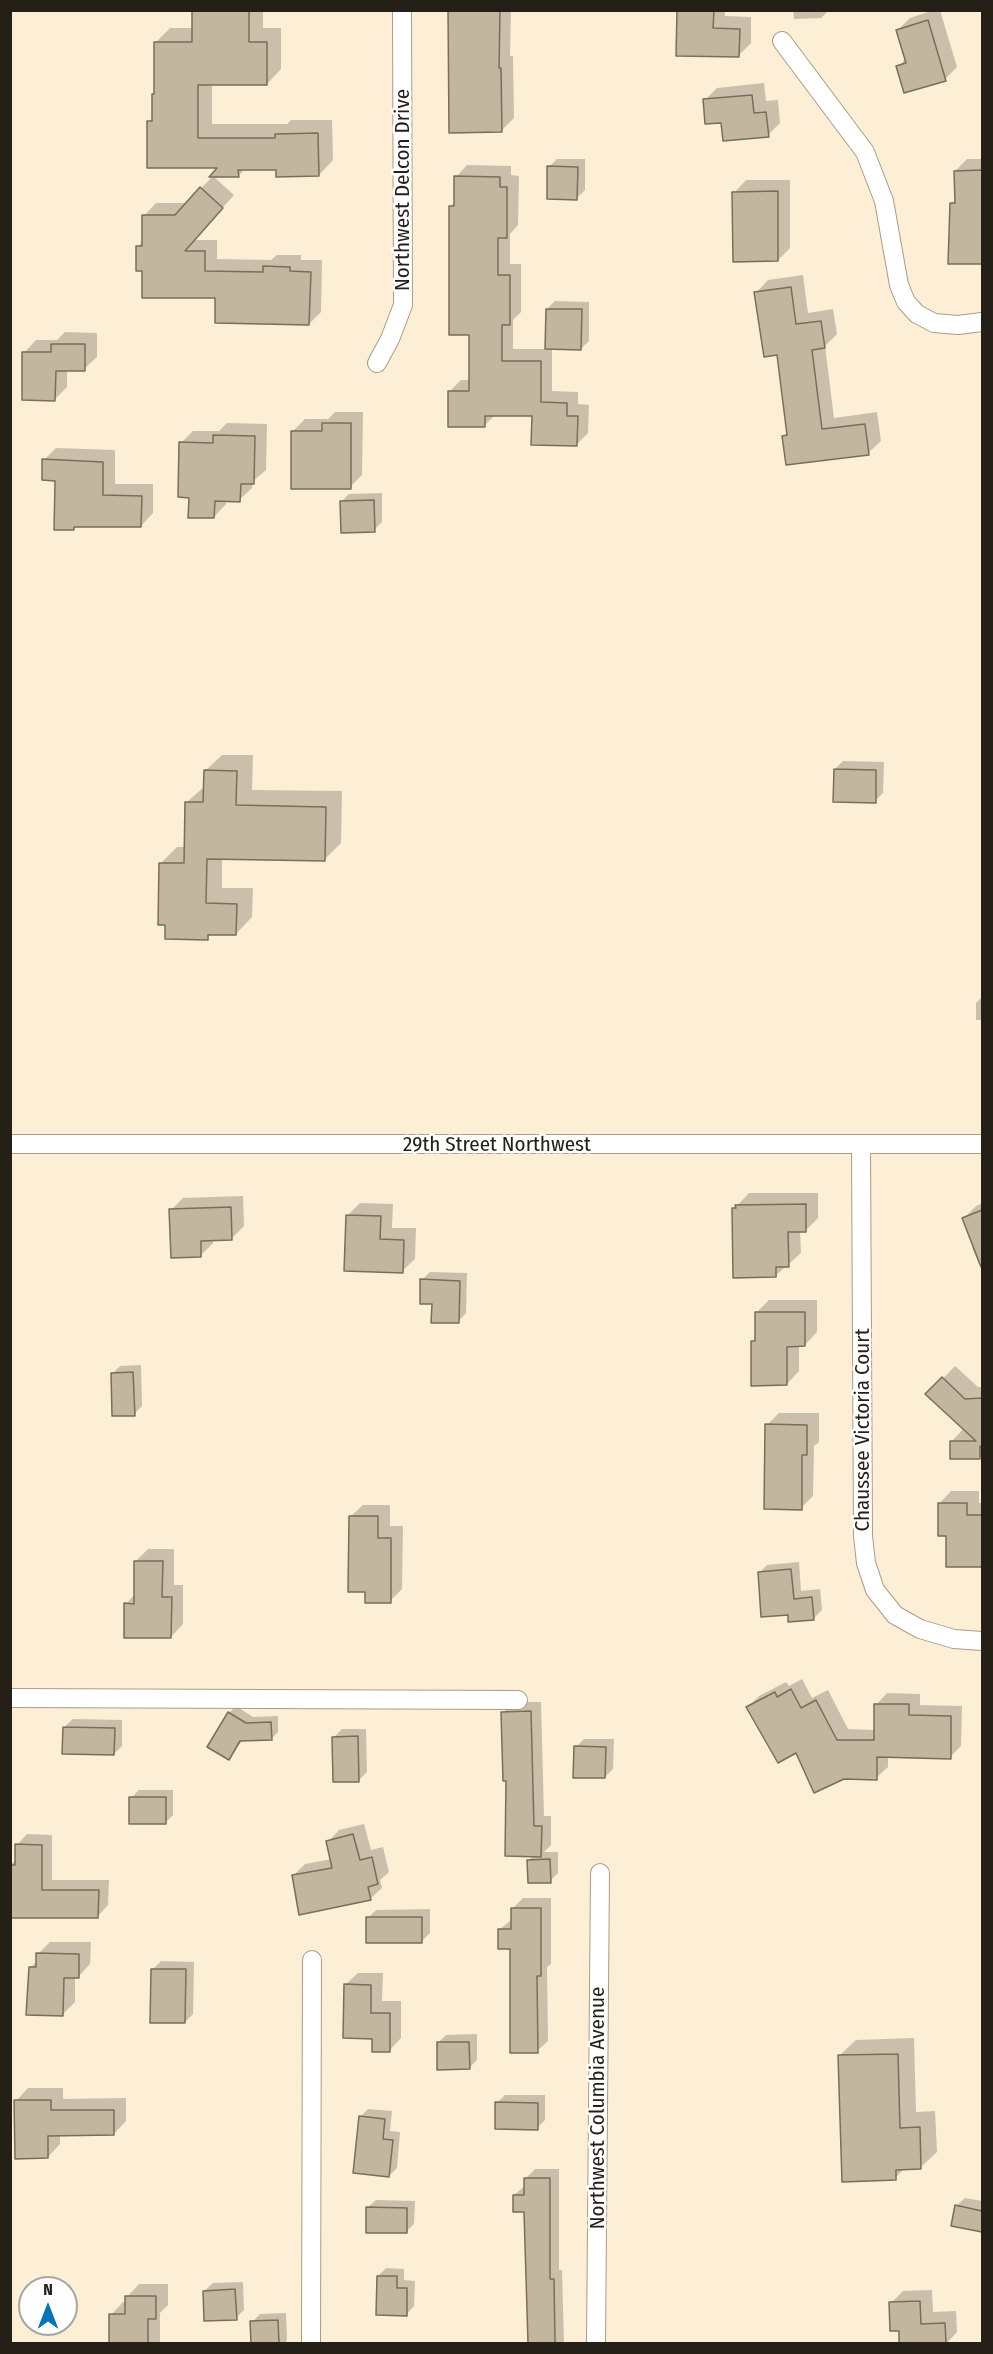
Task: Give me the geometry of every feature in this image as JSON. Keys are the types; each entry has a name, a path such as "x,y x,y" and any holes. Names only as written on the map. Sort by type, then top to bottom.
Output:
{"street":[{"name":"Northwest Delcon Drive","path":"377,363 390,339 403,305 402,10"},
{"path":"782,41 865,152 884,201 899,285 906,302 918,314 934,323 957,325 982,322"},
{"name":"29th Street Northwest","path":"10,1144 982,1144"},
{"name":"Chaussee Victoria Court","path":"861,1145 863,1524 866,1563 875,1590 895,1615 932,1632 954,1639 982,1641"},
{"path":"10,1698 518,1700"},
{"name":"Northwest Columbia Avenue","path":"596,2343 600,1873"},
{"path":"311,2343 312,1960"}],"building":[{"path":"192,10 249,10 249,42 267,42 267,85 198,85 198,138 275,138 275,134 318,133 319,176 276,177 276,170 238,170 239,177 209,177 217,168 147,168 147,121 152,121 152,94 154,94 154,42 192,42"},
{"path":"448,10 500,10 499,68 501,68 502,132 449,133"},
{"path":"677,10 714,10 713,28 740,29 739,57 676,56"},
{"path":"928,20 946,81 904,93 896,66 906,63 896,30"},
{"path":"752,95 754,113 766,112 769,137 723,141 721,123 705,124 703,99"},
{"path":"547,166 578,167 577,200 547,199"},
{"path":"982,170 982,264 948,264 950,203 955,203 954,171"},
{"path":"454,176 500,177 500,187 507,187 507,238 498,238 498,275 510,275 510,325 502,325 502,361 541,361 541,402 567,403 567,416 578,416 577,446 531,445 532,416 485,416 485,427 448,427 448,391 469,391 469,335 449,335 449,206 454,206"},
{"path":"200,187 223,208 185,251 205,251 205,271 263,272 263,266 290,267 290,271 311,272 309,325 215,323 215,298 142,298 142,271 136,271 136,246 142,246 142,215 175,215"},
{"path":"778,191 778,261 733,262 732,192"},
{"path":"791,287 796,324 821,321 825,348 812,350 822,429 865,424 869,455 786,465 782,436 787,435 777,355 764,357 754,292"},
{"path":"546,309 582,309 581,350 545,349"},
{"path":"51,344 85,344 85,371 56,371 55,401 22,400 22,352 51,352"},
{"path":"322,423 351,423 351,489 291,489 291,431 322,431"},
{"path":"213,435 255,436 254,484 241,484 240,502 215,501 214,518 188,518 189,498 178,497 179,442 213,443"},
{"path":"42,459 103,462 103,495 142,496 141,527 74,527 74,530 54,530 55,481 42,480"},
{"path":"374,500 375,532 341,533 340,501"},
{"path":"834,769 876,770 876,803 833,802"},
{"path":"204,770 237,771 236,805 326,807 325,861 207,859 206,903 237,904 236,935 208,935 208,940 165,939 165,925 158,925 159,863 184,863 185,802 203,802"},
{"path":"806,1204 806,1232 788,1232 789,1267 776,1267 776,1277 733,1278 732,1208 736,1208 735,1205"},
{"path":"231,1207 232,1240 201,1241 201,1257 171,1258 169,1209"},
{"path":"982,1210 982,1266 981,1267 962,1218"},
{"path":"346,1215 381,1216 380,1239 404,1240 403,1273 344,1271"},
{"path":"420,1279 460,1281 459,1323 431,1323 432,1304 420,1304"},
{"path":"755,1312 805,1312 805,1346 787,1347 787,1385 751,1386 751,1341 755,1341"},
{"path":"133,1372 135,1416 112,1416 111,1373"},
{"path":"942,1377 965,1399 982,1398 980,1459 950,1459 950,1441 976,1441 925,1394"},
{"path":"765,1424 807,1425 807,1455 802,1455 802,1510 764,1509"},
{"path":"938,1503 967,1503 967,1515 982,1515 982,1567 946,1567 946,1536 938,1536"},
{"path":"349,1516 378,1516 378,1538 391,1538 391,1603 365,1603 365,1592 348,1592"},
{"path":"134,1561 163,1561 162,1597 172,1597 171,1638 124,1638 124,1603 134,1604"},
{"path":"791,1569 794,1599 812,1597 814,1620 788,1622 788,1615 761,1617 758,1572"},
{"path":"791,1689 801,1708 816,1700 837,1740 874,1740 874,1704 909,1704 909,1715 951,1716 951,1759 877,1757 877,1780 844,1779 814,1793 796,1753 778,1763 746,1707 775,1692 777,1697"},
{"path":"531,1711 534,1826 542,1826 541,1857 505,1856 506,1781 503,1781 501,1712"},
{"path":"228,1712 246,1723 271,1722 272,1740 240,1741 229,1760 207,1747"},
{"path":"63,1727 115,1728 114,1755 62,1754"},
{"path":"358,1736 359,1782 333,1782 332,1737"},
{"path":"574,1746 606,1747 605,1778 573,1778"},
{"path":"129,1797 166,1797 166,1824 129,1824"},
{"path":"353,1834 360,1860 372,1857 378,1884 368,1887 371,1900 299,1915 292,1875 332,1868 326,1841"},
{"path":"15,1844 42,1845 42,1890 99,1890 98,1918 10,1918 10,1865 15,1865"},
{"path":"550,1859 551,1883 528,1883 527,1860"},
{"path":"511,1908 541,1908 541,1976 537,1976 538,2053 510,2053 510,1949 498,1949 498,1929 511,1929"},
{"path":"366,1917 422,1917 422,1943 366,1943"},
{"path":"36,1953 79,1954 79,1978 64,1978 63,2016 26,2015 29,1967 36,1967"},
{"path":"151,1969 186,1969 185,2023 150,2023"},
{"path":"344,1984 371,1985 371,2013 390,2013 390,2052 372,2052 372,2039 343,2038"},
{"path":"437,2042 469,2042 470,2069 437,2070"},
{"path":"898,2054 900,2128 920,2127 921,2169 896,2170 896,2180 842,2182 838,2055"},
{"path":"14,2100 51,2100 51,2110 114,2110 114,2135 48,2136 48,2158 15,2159"},
{"path":"495,2102 538,2103 538,2130 495,2129"},
{"path":"359,2116 385,2119 383,2139 393,2140 389,2177 353,2173"},
{"path":"524,2178 550,2178 550,2279 554,2279 555,2343 528,2343 524,2212 513,2212 513,2195 524,2195"},
{"path":"955,2205 982,2211 982,2232 951,2226"},
{"path":"366,2207 407,2208 407,2233 366,2233"},
{"path":"377,2276 397,2276 397,2288 407,2288 407,2316 376,2315"},
{"path":"235,2289 237,2320 204,2321 203,2291"},
{"path":"125,2296 156,2296 156,2319 148,2319 148,2343 109,2343 109,2314 125,2314"},
{"path":"920,2301 921,2324 945,2323 946,2343 899,2343 899,2331 890,2331 889,2302"},
{"path":"278,2320 279,2343 251,2343 250,2321"}]}
